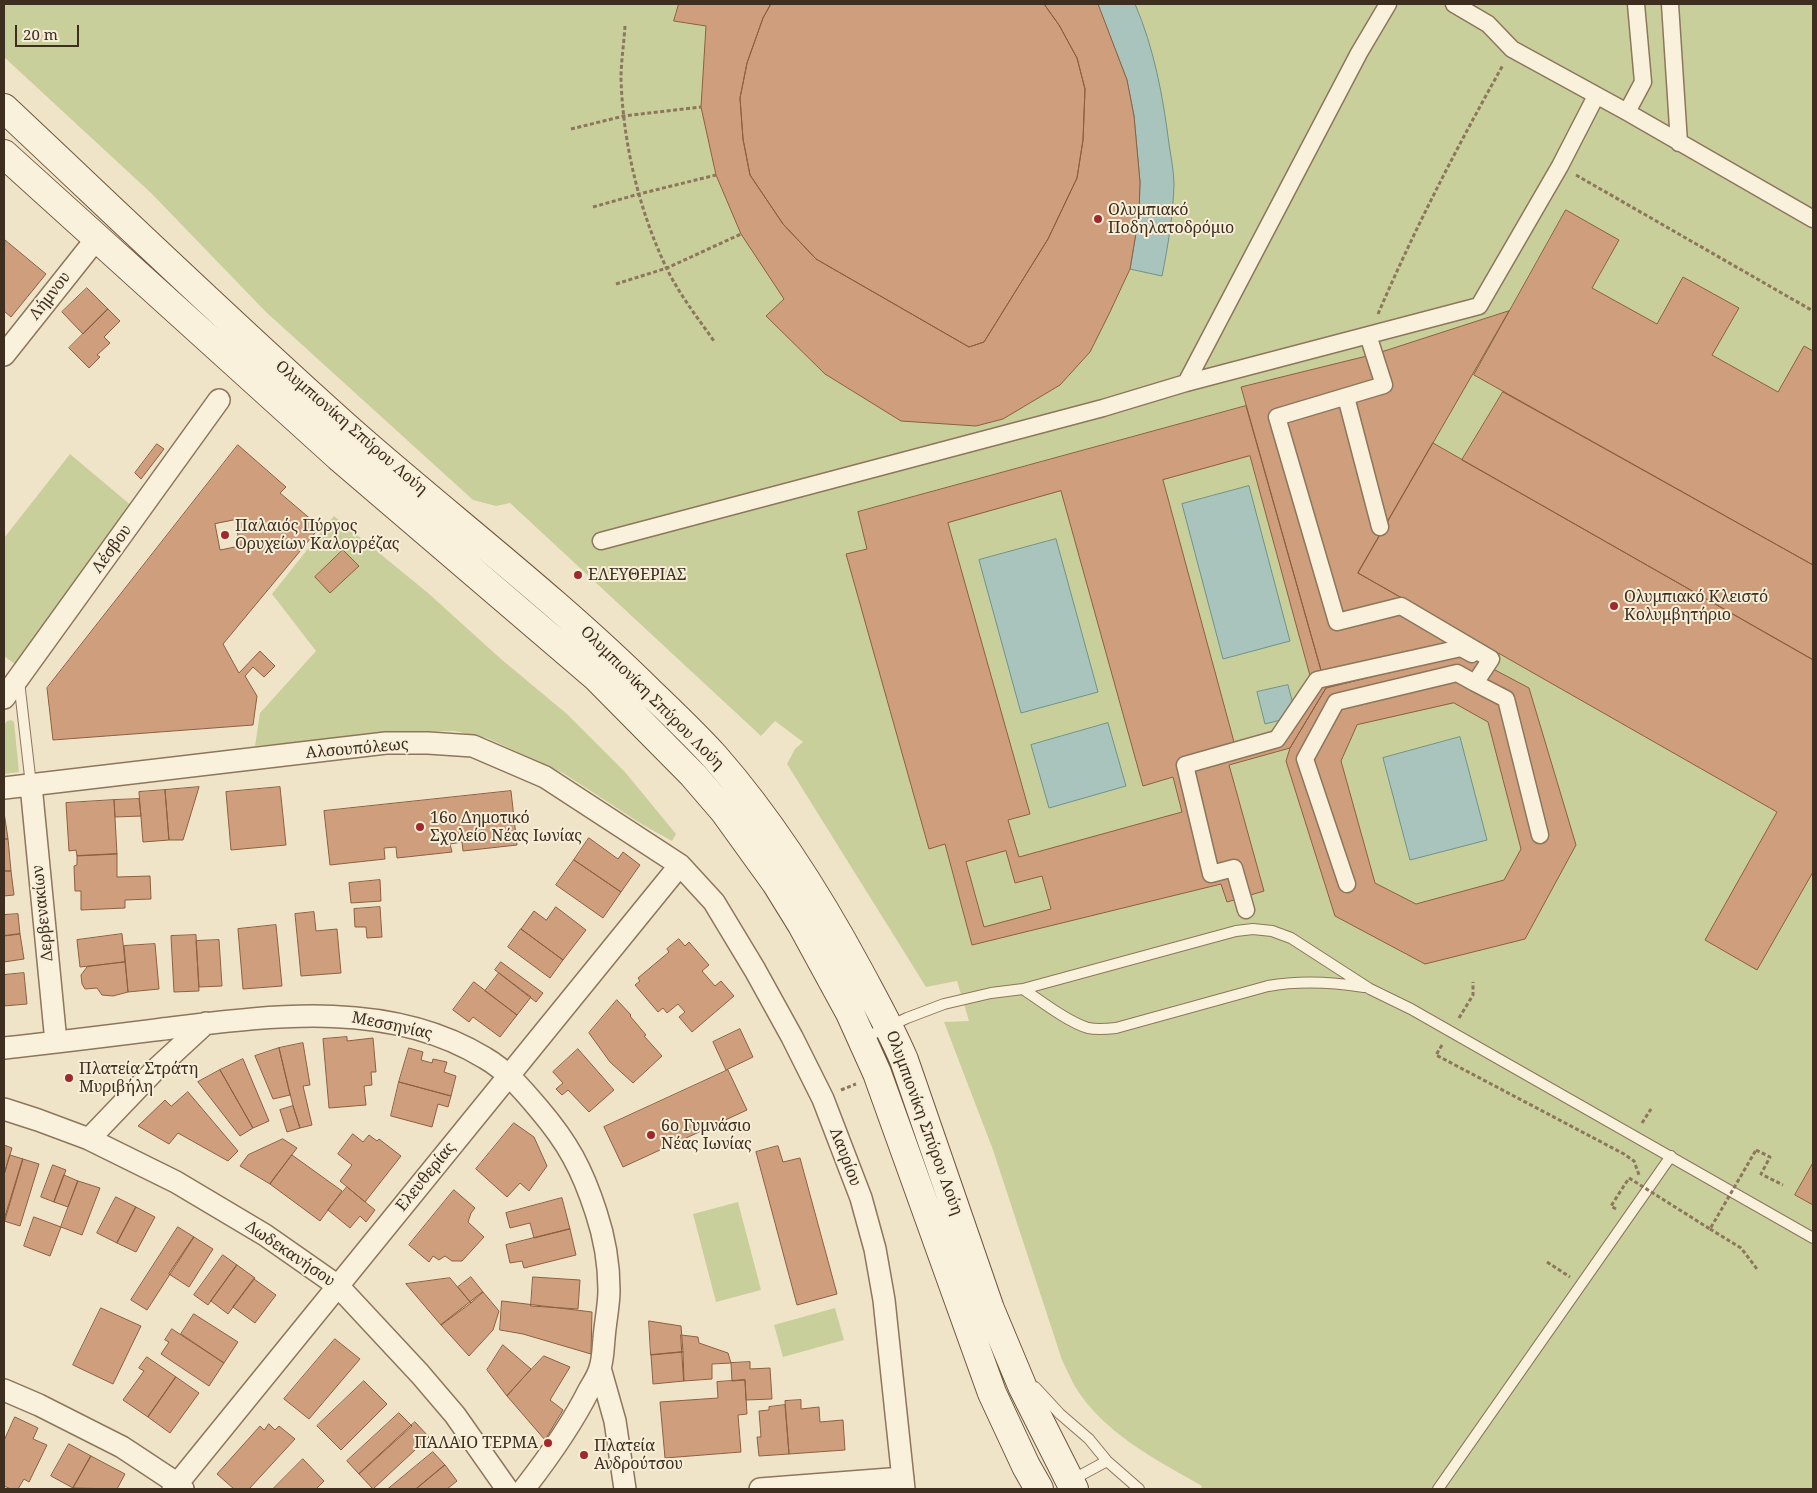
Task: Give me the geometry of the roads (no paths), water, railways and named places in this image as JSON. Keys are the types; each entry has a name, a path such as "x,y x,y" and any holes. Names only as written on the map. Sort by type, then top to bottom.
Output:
{"main road":[{"name":"Ολυμπιονίκη Σπύρου Λούη","path":"4,108 354,434 628,670 712,754 772,829 799,867 843,941 889,1026 904,1060 990,1309 1037,1418 1072,1485"},
{"name":"Ολυμπιονίκη Σπύρου Λούη","path":"4,154 339,458 595,676 686,768 724,811 776,883 802,925 862,1039 877,1073 989,1386 1008,1429 1039,1489"}],"street":[{"path":"1186,384 1355,60 1388,4"},
{"path":"1454,4 1488,24 1512,49 1628,112 1813,219"},
{"path":"1628,112 1643,82 1636,4"},
{"path":"1670,4 1679,143"},
{"path":"601,542 1479,306 1560,166 1596,96"},
{"name":"Λήμνου","path":"4,355 97,238"},
{"path":"1368,335 1384,385 1277,418 1337,622 1401,606 1491,659 1475,683"},
{"path":"1346,397 1380,527"},
{"name":"Λέσβου","path":"4,698 219,400"},
{"path":"1246,910 1234,868 1211,874 1185,765 1277,740 1317,680 1461,648 1488,663"},
{"path":"1347,884 1305,759 1336,702 1457,673 1506,699 1540,835"},
{"name":"Αλσουπόλεως","path":"4,788 386,743 473,746 545,777 680,864"},
{"name":"Δερβενακίων","path":"30,785 56,1042"},
{"name":"Ελευθερίας","path":"178,1487 338,1286 680,864"},
{"name":"Λαυρίου","path":"680,864 714,902 792,1037 822,1099 861,1198 875,1249 884,1300 903,1484"},
{"name":"Μεσσηνίας","path":"4,1048 206,1023 304,1015 338,1015 409,1026 450,1039 486,1058 508,1076 524,1090 566,1144 586,1183 598,1218 606,1257 609,1290 600,1368 577,1414 553,1451 524,1489"},
{"path":"88,1139 154,1071 206,1023"},
{"name":"Δωδεκανήσου","path":"4,1109 88,1139 184,1186 265,1235 338,1286 420,1374 455,1415 507,1489"},
{"name":"Μεσσηνίας","path":"600,1368 615,1421 625,1489"},
{"path":"4,1390 39,1405 122,1447 178,1487"},
{"path":"760,1489 903,1484"}],"lane":[{"path":"19,678 30,785"},
{"path":"862,1039 944,1004 992,993 1023,989 1236,931 1253,929 1272,931 1291,938 1370,988 1671,1156 1813,1238"},
{"path":"1023,989 1075,1022 1088,1028 1102,1030 1116,1028 1268,986 1293,982 1342,984 1370,988"},
{"path":"1438,1489 1671,1156"},
{"path":"1008,1352 1041,1396 1089,1440 1107,1461 1139,1489"},
{"path":"1072,1485 1107,1461"}],"water":[{"path":"1098,4 1135,4 1157,72 1167,126 1174,185 1170,231 1162,276 1130,269 1139,215 1140,182 1134,116 1127,80"},
{"path":"1249,486 1290,641 1223,659 1182,504"},
{"path":"1056,539 1098,692 1021,713 979,560"},
{"path":"1288,685 1296,716 1265,724 1257,692"},
{"path":"1108,723 1126,786 1049,808 1031,745"},
{"path":"1460,737 1487,840 1410,860 1383,758"}],"place":[{"name":"Ολυμπιακό Ποδηλατοδρόμιο","path":"1098,219"},
{"name":"Παλαιός Πύργος Ορυχείων Καλογρέζας","path":"225,535"},
{"name":"ΕΛΕΥΘΕΡΙΑΣ","path":"578,575"},
{"name":"Ολυμπιακό Κλειστό Κολυμβητήριο","path":"1614,606"},
{"name":"16ο Δημοτικό Σχολείο Νέας Ιωνίας","path":"420,827"},
{"name":"Πλατεία Στράτη Μυριβήλη","path":"69,1078"},
{"name":"6ο Γυμνάσιο Νέας Ιωνίας","path":"651,1135"},
{"name":"ΠΑΛΑΙΟ ΤΕΡΜΑ","path":"548,1443"},
{"name":"Πλατεία Ανδρούτσου","path":"584,1455"}]}
